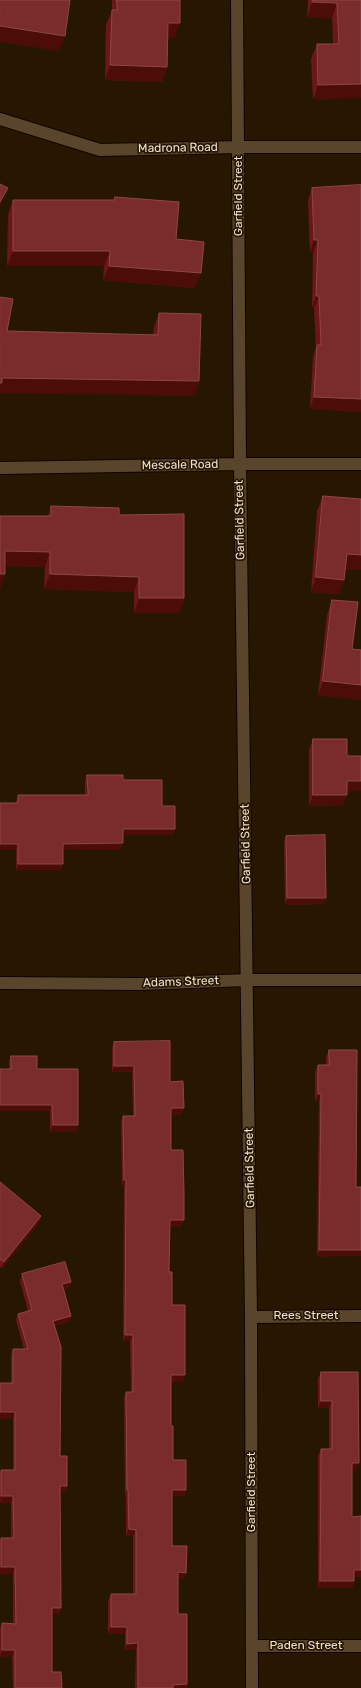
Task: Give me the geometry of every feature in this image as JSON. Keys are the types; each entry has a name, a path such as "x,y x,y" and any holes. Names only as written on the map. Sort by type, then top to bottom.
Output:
{"street":[{"name":"Garfield Street","path":"237,0 240,464 248,980 251,1317 252,1688"},
{"name":"Madrona Road","path":"0,119 100,150 239,147 361,147"},
{"name":"Mescale Road","path":"0,468 240,464 361,464"},
{"name":"Adams Street","path":"0,983 138,984 248,980 361,980"},
{"name":"Rees Street","path":"251,1317 361,1316"},
{"name":"Paden Street","path":"252,1646 361,1646"}],"building":[{"path":"0,0 70,0 65,36 0,26"},
{"path":"117,0 180,0 180,23 168,23 167,67 110,65 112,10 117,10"},
{"path":"313,0 361,0 361,84 318,85 317,44 339,44 337,3 312,2"},
{"path":"0,184 8,188 0,202"},
{"path":"361,185 361,399 314,397 317,345 321,345 319,296 316,296 318,240 314,240 312,188"},
{"path":"115,197 179,202 176,239 204,242 201,273 109,266 110,251 13,251 13,200 114,200"},
{"path":"0,297 13,299 7,331 158,335 159,313 201,314 199,381 2,378 2,383 0,383"},
{"path":"323,496 361,499 361,555 347,554 344,580 316,577"},
{"path":"51,506 119,508 119,515 184,514 184,598 139,598 139,577 50,574 50,552 5,551 5,574 0,574 0,516 51,516"},
{"path":"332,600 358,602 352,649 361,650 361,685 323,681"},
{"path":"313,739 347,739 347,756 361,756 361,781 347,781 347,795 313,795"},
{"path":"87,775 123,775 123,780 162,780 162,806 175,806 175,829 123,829 123,843 63,844 63,864 18,864 18,844 0,844 0,803 18,803 18,795 88,795"},
{"path":"325,835 326,898 287,898 286,836"},
{"path":"170,1041 170,1082 183,1081 184,1108 171,1108 171,1150 183,1150 184,1220 170,1220 169,1272 172,1272 172,1305 185,1305 185,1375 171,1375 171,1426 173,1426 173,1460 186,1460 186,1490 172,1490 172,1546 187,1546 186,1573 178,1572 178,1614 187,1614 187,1684 173,1685 173,1688 138,1688 138,1643 127,1644 127,1627 111,1627 111,1594 136,1594 136,1530 129,1529 127,1490 126,1392 133,1392 133,1335 125,1335 126,1180 124,1180 123,1116 135,1116 134,1066 114,1066 114,1042"},
{"path":"329,1050 357,1050 356,1187 361,1187 361,1250 319,1250 321,1094 318,1094 318,1065 329,1065"},
{"path":"11,1056 37,1056 37,1069 78,1069 78,1125 53,1125 52,1105 0,1105 0,1069 11,1069"},
{"path":"0,1182 41,1216 4,1262 0,1259"},
{"path":"65,1262 71,1282 62,1284 71,1316 53,1321 61,1347 60,1456 67,1456 67,1486 60,1486 61,1608 52,1608 52,1672 61,1672 62,1688 15,1688 15,1650 2,1650 2,1623 16,1624 15,1567 1,1567 1,1538 14,1538 13,1496 1,1496 1,1470 15,1470 15,1412 0,1412 0,1383 13,1383 13,1349 28,1349 18,1314 32,1310 22,1274"},
{"path":"321,1372 358,1372 359,1463 352,1463 352,1517 361,1516 361,1570 354,1570 354,1581 320,1581 321,1449 332,1449 332,1401 321,1401"}]}
